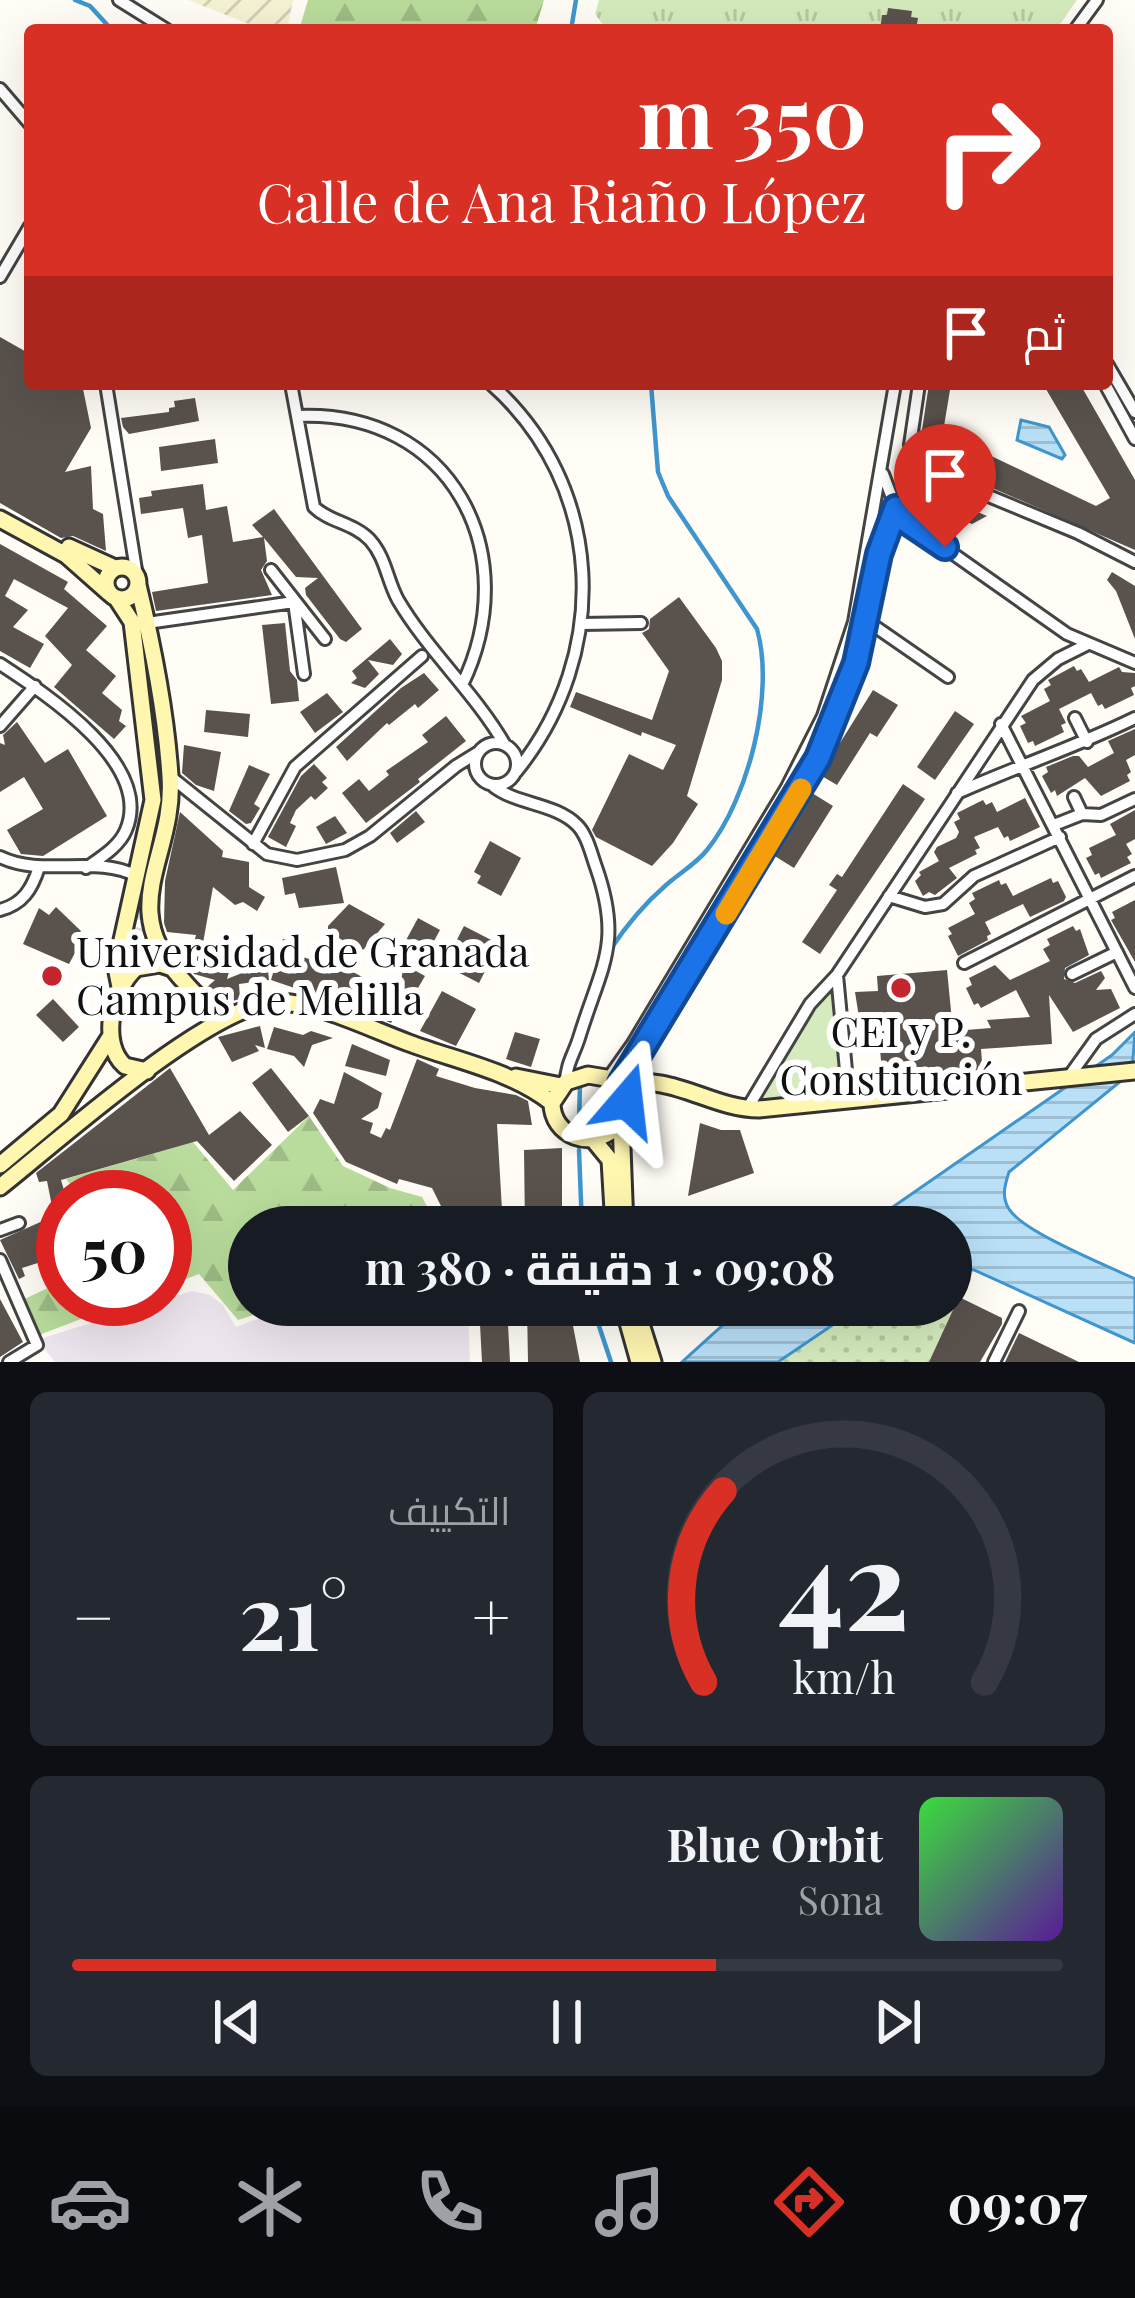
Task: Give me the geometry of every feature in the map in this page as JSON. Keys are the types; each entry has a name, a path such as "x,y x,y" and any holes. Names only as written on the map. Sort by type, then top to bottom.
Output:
{"street":[{"path":"118,0 157,24"},
{"path":"0,89 24,117"},
{"path":"0,277 24,236"},
{"path":"107,390 162,774 154,853"},
{"path":"292,390 314,507 371,541 400,603 509,748 514,775 527,802"},
{"path":"493,786 514,775 545,728 566,682 582,624 583,556 572,502 541,439 496,390"},
{"path":"624,1206 620,1087 632,1045 787,788 823,716 854,622 894,390"},
{"path":"918,390 910,445 922,468 1135,562"},
{"path":"1126,398 1135,412"},
{"path":"1126,398 1135,439"},
{"path":"297,416 342,417 385,430 440,469 466,505 486,565 487,601 482,636 462,686"},
{"path":"620,1087 799,794 846,693 867,621 879,554 896,508 882,462"},
{"path":"875,505 885,502 896,508 915,527 1086,645 1135,663"},
{"path":"0,508 118,567 137,585 147,623 171,797 148,921 172,968 200,999 230,1015"},
{"path":"0,519 66,555 113,596 132,622 153,785 151,817 116,967 120,987 110,1036 61,1114 0,1165"},
{"path":"113,596 106,579 131,544"},
{"path":"272,570 326,639"},
{"path":"113,596 137,585"},
{"path":"147,623 297,603"},
{"path":"297,603 304,674"},
{"path":"867,621 948,676"},
{"path":"582,624 641,623"},
{"path":"747,1109 810,1004 837,975 1001,724 1046,668 1086,645"},
{"path":"254,844 295,767 422,656"},
{"path":"0,664 35,686 100,743 122,775 131,804 128,827 119,842 86,868"},
{"path":"0,726 35,686"},
{"path":"1075,718 1087,742"},
{"path":"954,794 1135,718"},
{"path":"1001,724 1135,988"},
{"path":"170,776 254,844 290,860 346,850 490,744 509,748 531,742 545,728"},
{"path":"477,753 477,776"},
{"path":"448,775 477,776 566,817 582,832 610,919 609,947 564,1084 552,1103 554,1120 561,1131 592,1138 612,1131 621,1121"},
{"path":"128,794 153,785"},
{"path":"171,797 195,797"},
{"path":"1074,797 1082,814"},
{"path":"889,896 925,907 943,904 974,876 1082,814 1101,815 1135,800"},
{"path":"0,857 39,868 122,869 138,877"},
{"path":"0,910 23,898 39,868"},
{"path":"964,963 1135,876"},
{"path":"1072,974 1117,952"},
{"path":"120,987 136,968 160,964 172,968"},
{"path":"837,975 849,1102"},
{"path":"196,1039 202,1019 200,999"},
{"path":"0,1186 86,1114 230,1015 268,1003 308,1007 507,1077 552,1103"},
{"path":"1073,1078 1096,1039 1135,1014"},
{"path":"110,1036 116,1058 125,1066 148,1071"},
{"path":"575,1049 588,1075"},
{"path":"0,1176 67,1118 96,1070"},
{"path":"507,1077 564,1084 588,1075 620,1087 677,1088 747,1109 1135,1071"},
{"path":"592,1138 610,1160 613,1206"},
{"path":"0,1230 19,1223"},
{"path":"0,1260 37,1345 9,1362"},
{"path":"994,1362 1019,1310"},
{"path":"632,1326 647,1361"},
{"path":"640,1326 647,1361"}],"shaded area":[{"path":"188,0 293,0 288,24 249,24"},
{"path":"192,1291 210,1295 223,1305 228,1326 469,1326 470,1362 55,1362 37,1340 81,1326 192,1326"}],"green space":[{"path":"308,0 544,0 537,24 301,24"},
{"path":"599,0 1077,0 1060,24 602,24 595,14"},
{"path":"832,987 842,1097 747,1106"},
{"path":"309,1116 343,1166 422,1197 427,1206 228,1206 228,1308 199,1274 192,1277 192,1170 97,1170 193,1142 233,1190"},
{"path":"36,1294 36,1326 63,1326 34,1337 18,1302"},
{"path":"831,1326 947,1326 929,1362 778,1362"}],"water":[{"path":"1021,420 1049,427 1065,455 1062,459 1017,440"},
{"path":"1135,1032 1132,1072 1009,1172 1004,1195 1009,1209 1031,1228 1135,1279 1135,1343 972,1270 972,1206 894,1206 1112,1055"},
{"path":"722,1326 831,1326 778,1362 682,1362"}],"building":[{"path":"888,8 912,11 917,24 881,24 882,15 887,15"},
{"path":"0,337 24,351 24,390 83,390 91,428 65,472 91,466 93,509 103,514 106,551 73,536 61,538 0,503"},
{"path":"928,390 950,390 942,438 1096,506 1110,498 1047,390 1083,390 1135,480 1135,550 928,460 920,443"},
{"path":"195,398 199,421 129,434 123,427 121,418 169,412 174,401"},
{"path":"215,439 218,463 161,471 159,447"},
{"path":"203,484 206,510 227,506 233,542 263,537 252,525 274,509 362,629 346,642 340,639 306,595 305,588 318,578 296,577 264,538 267,561 261,570 272,595 156,611 152,592 208,583 202,535 188,538 183,508 141,514 139,498 152,496 151,491"},
{"path":"940,499 987,516 972,524 935,509"},
{"path":"0,544 68,582 64,589 107,626 86,650 116,676 102,693 122,710 119,721 126,726 114,739 54,687 72,665 45,636 68,608 14,579 5,596 28,610 13,627 44,644 30,668 0,651"},
{"path":"1112,572 1135,586 1135,639 1107,580"},
{"path":"679,597 716,648 722,680 687,796 698,804 652,866 596,837 592,830 629,754 663,770 676,745 570,707 576,692 652,720 669,671 642,633 649,629 650,619"},
{"path":"285,623 299,701 271,704 262,625"},
{"path":"390,639 402,654 393,665 368,660 379,674 365,688 351,683 357,678 352,671"},
{"path":"1074,666 1089,682 1119,667 1122,672 1135,673 1134,695 1105,709 1091,693 1059,709 1066,723 1061,725 1064,732 1035,746 1033,741 1028,743 1021,716 1050,701 1044,689 1051,685 1048,680"},
{"path":"424,673 439,690 418,708 415,704 387,723 347,761 336,747"},
{"path":"873,690 898,705 877,737 870,733 837,785 820,775"},
{"path":"327,693 343,712 315,733 300,712"},
{"path":"206,710 250,714 248,737 204,732"},
{"path":"955,711 974,724 935,780 917,767"},
{"path":"446,716 466,741 366,823 342,793 359,779 369,791 389,775 386,771 428,742 422,735"},
{"path":"17,722 45,763 68,749 107,816 43,856 21,854 7,830 43,809 24,777 0,792 0,743 5,745 3,735"},
{"path":"1135,729 1135,755 1126,760 1130,781 1101,796 1085,778 1057,796 1055,790 1051,793 1042,776 1048,772 1046,767 1079,756 1088,767 1114,753 1108,741"},
{"path":"184,745 221,752 214,791 182,773"},
{"path":"314,764 327,778 322,782 328,788 296,810 290,823 296,826 286,847 268,837 301,776"},
{"path":"249,765 270,774 254,804 260,808 246,824 229,811"},
{"path":"903,784 925,799 820,954 802,942 837,890 829,885 837,874 842,877"},
{"path":"812,793 833,806 794,868 773,855"},
{"path":"1025,798 1040,827 1010,841 998,827 974,837 980,848 977,854 949,868 957,878 935,895 923,896 915,881 919,872 939,861 934,852 937,847 956,838 957,813 983,800 986,805 992,802 997,812"},
{"path":"1135,810 1135,839 1126,844 1131,863 1101,878 1095,875 1086,858 1092,855 1089,848 1116,835 1110,824"},
{"path":"416,811 425,822 397,843 390,833"},
{"path":"180,812 223,851 222,857 249,862 249,887 265,897 257,911 243,902 235,905 213,887 203,943 235,951 227,979 252,969 248,942 265,942 269,980 239,984 240,999 228,1002 206,988 215,980 194,974 188,967 196,935 167,932 164,923 165,881"},
{"path":"335,816 347,833 326,844 316,827"},
{"path":"490,841 521,858 501,896 477,883 481,876 474,872"},
{"path":"336,867 344,903 299,908 295,893 285,895 282,878"},
{"path":"1051,878 1053,883 1058,881 1064,901 1030,917 1023,904 985,922 991,934 988,940 958,956 948,928 975,914 969,903 975,899 972,893 999,880 1013,896"},
{"path":"1135,900 1135,962 1111,920 1115,918 1112,912"},
{"path":"349,904 385,924 363,950 356,941 353,946 328,932 328,926"},
{"path":"56,907 81,931 82,940 69,964 23,944 39,908 49,915"},
{"path":"418,918 440,930 427,954 405,942"},
{"path":"464,926 499,944 479,983 444,965"},
{"path":"1073,926 1080,929 1089,955 1065,968 1064,979 1075,983 1101,971 1105,978 1096,990 1111,989 1120,1008 1073,1032 1049,995 1052,1044 981,1049 983,1074 883,1084 880,1049 854,1051 852,1025 860,1024 855,992 878,991 877,976 947,970 953,1031 991,1028 987,1020 1030,1017 1016,990 981,1008 974,1005 966,988 972,985 969,978 995,965 1010,980 1050,961 1043,949 1050,945 1047,939"},
{"path":"283,939 299,943 296,952 303,957 342,966 366,979 350,1007 271,980"},
{"path":"403,964 425,976 404,1012 399,1009 391,1023 381,1019"},
{"path":"442,991 476,1009 456,1046 420,1031"},
{"path":"53,999 79,1027 63,1042 36,1015"},
{"path":"260,1026 265,1048 255,1045 259,1051 232,1062 218,1037"},
{"path":"274,1027 333,1038 312,1045 304,1067 294,1056 267,1049"},
{"path":"515,1032 540,1039 531,1067 506,1059"},
{"path":"352,1044 390,1060 386,1076 345,1066"},
{"path":"417,1059 439,1069 436,1076 528,1101 532,1125 497,1124 502,1206 441,1206 432,1188 399,1179 397,1184 346,1162 313,1113 320,1099 334,1104 344,1072 382,1093 378,1108 361,1119 373,1123 370,1133 381,1138 386,1128 390,1130"},
{"path":"170,1068 209,1135 240,1111 272,1145 234,1181 197,1141 96,1170 40,1170"},
{"path":"271,1068 309,1116 288,1132 252,1083"},
{"path":"700,1123 740,1130 754,1173 688,1196"},
{"path":"562,1148 562,1206 525,1206 524,1150"},
{"path":"36,1224 36,1264 22,1268 25,1276 19,1279 0,1240"},
{"path":"0,1299 23,1342 0,1357"},
{"path":"972,1303 1002,1318 980,1362 929,1362 946,1326 972,1326"},
{"path":"480,1326 508,1326 510,1362 482,1362"},
{"path":"527,1326 573,1326 580,1362 528,1362"},
{"path":"1019,1333 1079,1362 1005,1362"}],"waterway":[{"path":"75,0 90,6 106,24"},
{"path":"572,24 576,0"},
{"path":"610,950 642,908 703,855 722,828 746,774 763,683 757,629 668,496 658,472 651,390"},
{"path":"579,1123 580,1084"},
{"path":"579,1150 581,1206"},
{"path":"599,1326 611,1362"}],"tunnel":[{"path":"120,986 148,876"}],"slow traffic":[{"path":"726,914 801,789"}],"place":[{"name":"Universidad de Granada Campus de Melilla","path":"52,976"},
{"name":"CEI y P. Constitución","path":"901,988"}],"route":[{"path":"627,1101 621,1083 818,758 856,663 879,554 896,508 905,520 945,547"}]}
